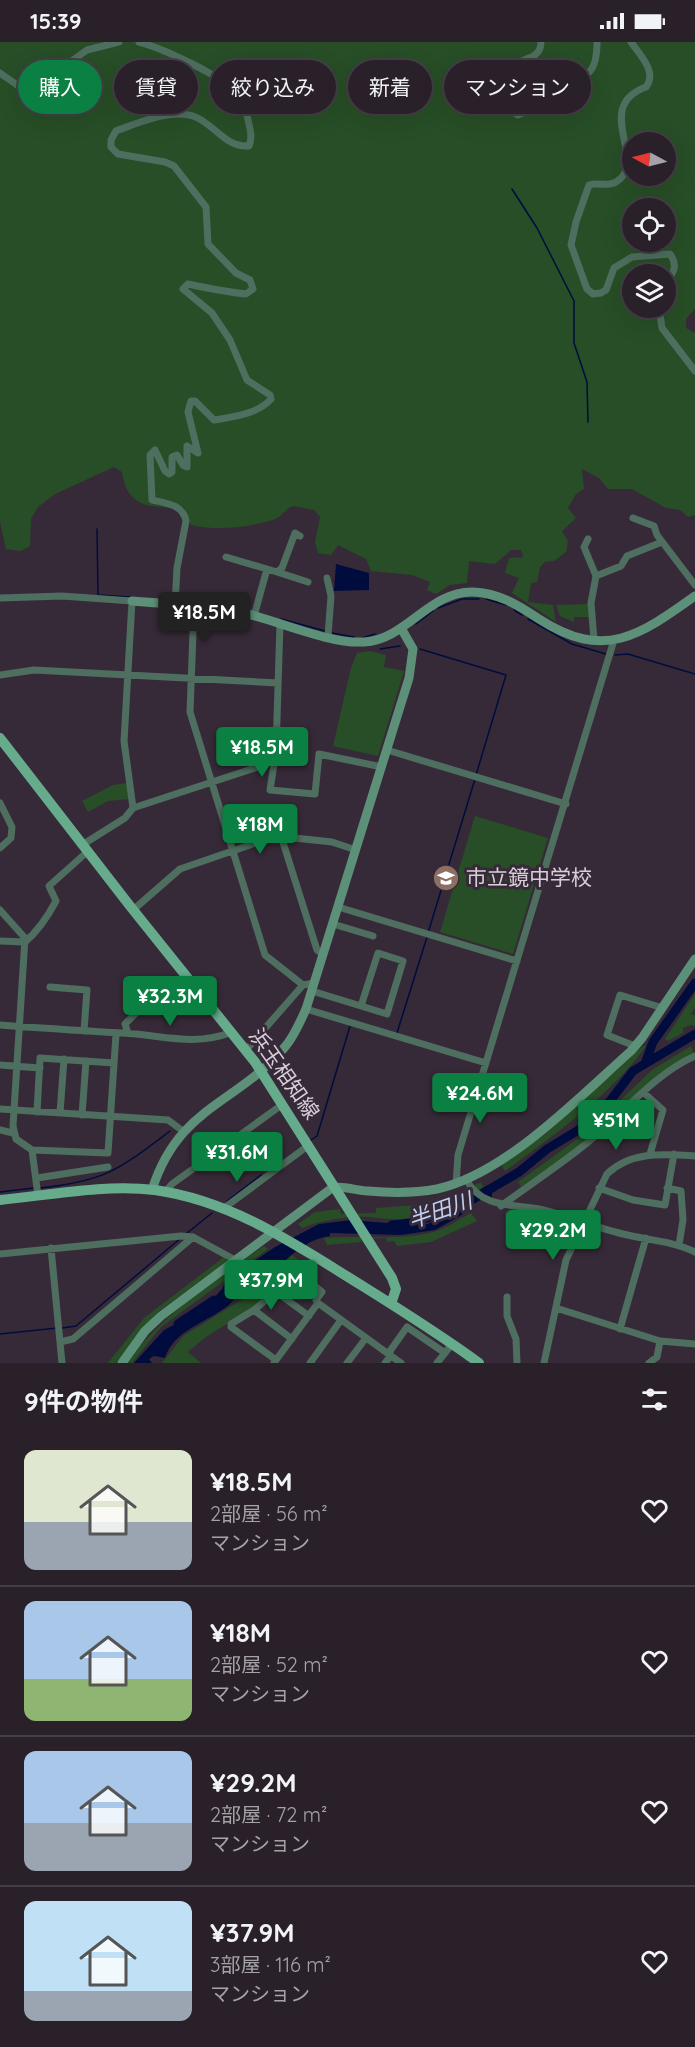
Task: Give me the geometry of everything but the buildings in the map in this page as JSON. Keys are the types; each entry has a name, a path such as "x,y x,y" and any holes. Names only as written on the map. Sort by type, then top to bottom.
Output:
{"main road":[{"name":"浜玉相知線","path":"0,738 84,848 261,1070 374,1247 395,1284 395,1298 391,1304"},
{"path":"0,1200 112,1189 152,1190 224,1208 313,1255 391,1304 448,1348 479,1363"}],"street":[{"path":"0,73 20,87 29,87 51,76 87,50 119,42"},
{"path":"139,42 156,46 205,71 236,92 247,111 252,140 249,146 234,144 205,122 188,115 160,117 116,131 111,140 111,147 118,154 165,162 174,166 206,207 208,244 236,273 250,280 253,289 246,294 220,288 206,290 188,284 183,289 212,313 230,340 247,380 270,395 271,399 264,407 255,411 214,420 195,401 191,401 188,412 198,453 188,446 187,467 177,455 172,457 172,472 169,474 165,471 155,450 150,455 152,500 178,507 185,515 186,521 177,568 175,605"},
{"path":"541,42 541,50 536,55 516,63 510,76 515,113 518,116 528,111 544,86 583,78 595,66 597,42"},
{"path":"631,42 648,66 651,75 646,87 632,92 622,108 626,167 616,183 589,185 576,222 572,245 587,289 593,294 606,290 608,279 615,268 632,257 670,254 674,264"},
{"path":"660,318 662,328 695,371"},
{"path":"633,518 654,526 662,542 695,585"},
{"path":"277,572 282,568 295,533 300,536"},
{"path":"588,539 584,547 596,576 591,603 594,640"},
{"path":"596,576 621,566 627,556 662,542"},
{"path":"226,557 308,582"},
{"path":"254,616 267,569"},
{"path":"327,578 331,596 328,636"},
{"path":"0,598 62,596 194,606 254,616 351,642 371,642 400,628 438,601 455,594 484,593 513,602 571,636 594,640 614,640 654,626 695,596"},
{"path":"132,602 124,741 133,808"},
{"path":"194,606 190,712 214,782 265,955 303,985 313,987 362,1006 387,1014 403,961 378,953 362,1006"},
{"path":"280,623 276,730 270,790 315,794 319,754 382,767"},
{"path":"152,1190 165,1158 183,1131 261,1070 284,1048 306,1009 382,767 414,656 400,628"},
{"path":"456,1184 458,1155 614,640"},
{"path":"0,675 34,670 278,683"},
{"path":"116,1034 108,1153 32,1149 16,1139 13,1133 16,1066 26,942 50,914 56,901 49,886 84,848 125,818 133,808 258,767 256,736 261,731 276,730"},
{"path":"387,750 566,804"},
{"path":"0,803 9,818 12,836 0,848"},
{"path":"133,910 180,869 281,836 332,842 356,850"},
{"path":"281,836 318,950 323,954"},
{"path":"338,907 517,961"},
{"path":"0,910 26,942"},
{"path":"333,924 373,936"},
{"path":"0,941 26,942"},
{"path":"122,1363 145,1331 161,1316 276,1234 336,1187 369,1192 422,1191 468,1183 543,1129 636,1046 695,959"},
{"path":"246,1050 303,985"},
{"path":"50,987 87,990 84,1031"},
{"path":"636,1046 607,1035 620,995 663,1008"},
{"path":"128,1033 125,1024 147,1002"},
{"path":"306,1009 486,1063"},
{"path":"0,1025 128,1033 190,1041 214,1039 232,1032"},
{"path":"501,1206 585,1145 643,1092 679,1063 695,1056"},
{"path":"37,1112 40,1058 114,1063"},
{"path":"60,1113 64,1059"},
{"path":"82,1115 86,1061"},
{"path":"0,1065 40,1068"},
{"path":"643,1092 663,1110 650,1154"},
{"path":"165,1192 172,1184 282,1104"},
{"path":"0,1109 168,1120 183,1131"},
{"path":"0,1130 13,1133"},
{"path":"236,1138 255,1163"},
{"path":"224,1208 309,1145"},
{"path":"32,1149 38,1196"},
{"path":"544,1363 566,1260 599,1188 618,1163 650,1154 695,1156"},
{"path":"599,1188 633,1200 665,1205 674,1154"},
{"path":"37,1178 108,1167"},
{"path":"468,1183 501,1206 546,1211 582,1223 679,1245 695,1252"},
{"path":"667,1188 681,1191 683,1220 679,1245"},
{"path":"0,1254 187,1236 237,1261"},
{"path":"60,1342 73,1339 187,1236"},
{"path":"620,1329 646,1238"},
{"path":"51,1248 62,1363"},
{"path":"318,1304 275,1362 231,1327 298,1272 322,1290 316,1300 318,1304 366,1338 388,1360 401,1363"},
{"path":"275,1291 309,1316"},
{"path":"507,1297 507,1316 516,1339 517,1363"},
{"path":"556,1308 660,1341 695,1344"},
{"path":"254,1310 292,1339"},
{"path":"310,1363 341,1320"},
{"path":"388,1360 390,1350 407,1327 448,1348 437,1363"},
{"path":"347,1363 366,1338"},
{"path":"649,1363 657,1357 660,1341"}],"green space":[{"path":"0,42 695,42 695,309 686,319 686,328 695,333 695,515 688,517 680,510 666,508 632,489 608,489 599,478 582,469 584,489 576,494 568,508 576,518 562,531 568,541 566,552 554,561 545,562 540,567 537,582 531,583 528,602 553,605 556,622 512,593 519,578 505,573 509,558 523,557 521,550 511,550 495,564 469,561 467,583 450,585 436,594 427,590 430,582 412,575 371,571 366,559 338,545 331,555 318,553 315,542 320,517 314,510 293,506 275,519 255,525 211,528 191,525 184,509 151,506 136,500 125,485 122,472 114,467 55,494 38,507 31,519 30,546 21,551 6,549 0,522"},
{"path":"588,604 589,617 574,617 574,622 560,616 556,605"},
{"path":"370,651 386,655 384,667 404,671 378,756 333,746 351,668 357,653"},
{"path":"127,783 129,799 108,801 88,812 82,801 113,785"},
{"path":"475,816 548,838 513,954 440,932"},
{"path":"695,994 695,1008 691,1014 695,1015 695,1026 683,1028 683,1033 668,1041 665,1039"},
{"path":"643,1046 646,1046 632,1064 599,1098 505,1171 501,1164 544,1135"},
{"path":"691,1046 694,1053 678,1061 650,1082 586,1142 521,1187 518,1182 587,1132 652,1070"},
{"path":"481,1182 483,1187 464,1198 444,1208 413,1217 344,1218 302,1228 298,1224 315,1212 340,1209 341,1214 376,1213 376,1208 418,1205 446,1195 449,1199"},
{"path":"471,1213 477,1221 431,1242 397,1246 394,1241 387,1242 386,1238 361,1239 361,1242 327,1245 324,1238 420,1235 443,1229"},
{"path":"264,1246 268,1249 161,1327 132,1363 126,1363 156,1329 173,1314"},
{"path":"292,1255 300,1261 297,1270 252,1308 203,1339 188,1352 201,1363 162,1363 183,1336 246,1297"},
{"path":"224,1257 227,1261 158,1312 116,1363 108,1363 144,1318"}],"shaded area":[{"path":"336,564 369,573 369,590 334,591"},
{"path":"486,1186 492,1192 492,1198 478,1199 464,1208 462,1215 435,1230 401,1235 330,1233 330,1236 310,1242 270,1274 238,1294 221,1311 184,1333 169,1348 165,1358 154,1356 149,1359 152,1363 134,1363 164,1330 203,1310 222,1289 227,1279 275,1247 319,1224 351,1220 411,1225 428,1224 463,1203 466,1206 471,1197"}],"waterway":[{"path":"512,189 537,228 574,301 574,343 587,382 588,422"},
{"path":"97,529 98,595 130,597"},
{"path":"438,608 462,599 479,599"},
{"path":"486,599 506,605"},
{"path":"514,610 522,615"},
{"path":"416,624 433,611"},
{"path":"281,619 325,631"},
{"path":"528,619 572,644 606,654"},
{"path":"332,633 354,637"},
{"path":"362,638 375,634"},
{"path":"380,649 400,646"},
{"path":"420,649 506,675 476,775"},
{"path":"615,655 628,654 695,674"},
{"path":"428,933 475,779"},
{"path":"397,1033 427,937"},
{"path":"646,1061 653,1042 695,983"},
{"path":"311,1140 317,1136 350,1026"},
{"name":"半田川","path":"392,1225 411,1223 458,1208 519,1172 547,1149 585,1126 610,1101 633,1071 695,1034"},
{"path":"40,1188 81,1182 110,1172 170,1131"},
{"path":"227,1201 261,1175"},
{"path":"0,1192 34,1188"},
{"path":"187,1233 212,1213"},
{"path":"62,1328 76,1326 181,1238"},
{"name":"半田川","path":"178,1324 214,1300"},
{"path":"0,1334 57,1328"}],"place":[{"name":"市立鏡中学校","path":"446,878"}]}
